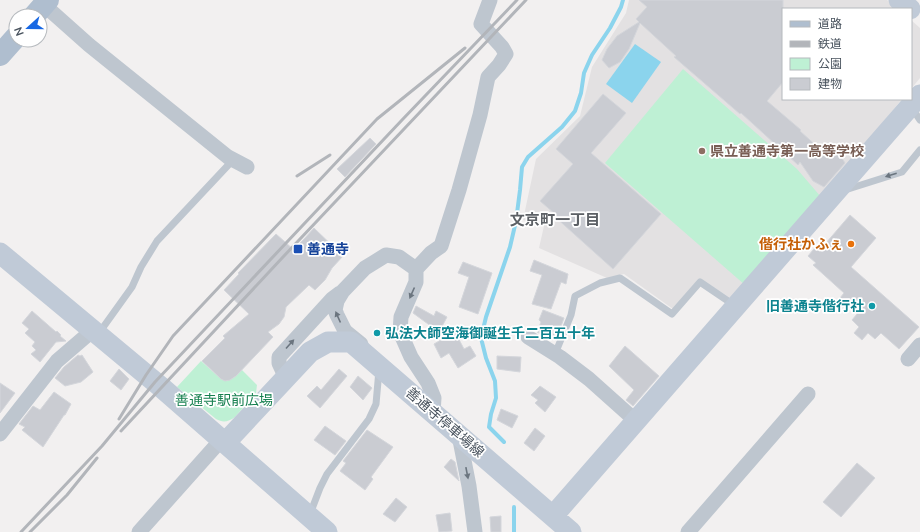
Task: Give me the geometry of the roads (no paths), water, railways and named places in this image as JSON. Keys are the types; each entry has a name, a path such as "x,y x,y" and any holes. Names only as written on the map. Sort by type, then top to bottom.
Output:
{"main road":[{"path":"0,55 8,46"}],"street":[{"path":"433,412 434,398 428,383 412,357 400,332 401,316 416,282 416,269 441,246 470,152 488,77 499,65 506,54 502,47 481,24 490,0"},
{"path":"899,0 908,8"},
{"path":"42,7 228,157 247,167"},
{"path":"912,12 920,18"},
{"path":"553,516 736,307 776,268 836,193 917,107"},
{"path":"0,253 161,387 327,532"},
{"path":"286,378 279,363 279,357 332,299 343,291 365,268 386,255 399,257 416,269"},
{"path":"343,291 335,310 345,331 366,348 374,362"},
{"path":"0,434 57,361 95,332"},
{"path":"528,337 555,354 589,379 636,421"},
{"name":"善通寺停車場線","path":"223,442 310,352 328,342 351,342 571,532"},
{"path":"908,359 920,345"},
{"path":"403,386 416,380 419,369"},
{"path":"688,532 808,394"},
{"path":"459,435 469,486 475,532"},
{"path":"139,532 223,442"}],"lane":[{"path":"836,193 902,172 920,150"},
{"path":"95,332 132,287 141,267 157,241 233,160"},
{"path":"555,354 571,315 575,296 600,283 620,278 672,314 700,282 736,307"},
{"path":"309,517 327,474 369,419 376,404 374,362"}],"water":[{"path":"635,44 661,62 632,103 606,84"}],"waterway":[{"path":"504,442 489,427 496,398 495,381 486,358 481,338 486,317 510,247 516,221 522,167 528,157 562,127 575,111 581,93 584,73 592,55 610,28 623,0"},
{"path":"514,507 514,532"}],"railway":[{"path":"21,532 102,446 155,382 517,0"},
{"path":"121,431 526,0"},
{"path":"119,419 146,375 173,336 377,119 465,48"},
{"path":"297,176 330,155"},
{"path":"30,532 67,495 97,458"}],"place":[{"name":"県立善通寺第一高等学校","path":"702,151"},
{"name":"偕行社かふぇ","path":"851,244"},
{"name":"善通寺","path":"298,249"},
{"name":"旧善通寺偕行社","path":"872,306"},
{"name":"弘法大師空海御誕生千二百五十年","path":"377,333"}],"district":[{"name":"文京町一丁目","path":"555,219"}],"park label":[{"name":"善通寺駅前広場","path":"224,400"}]}
